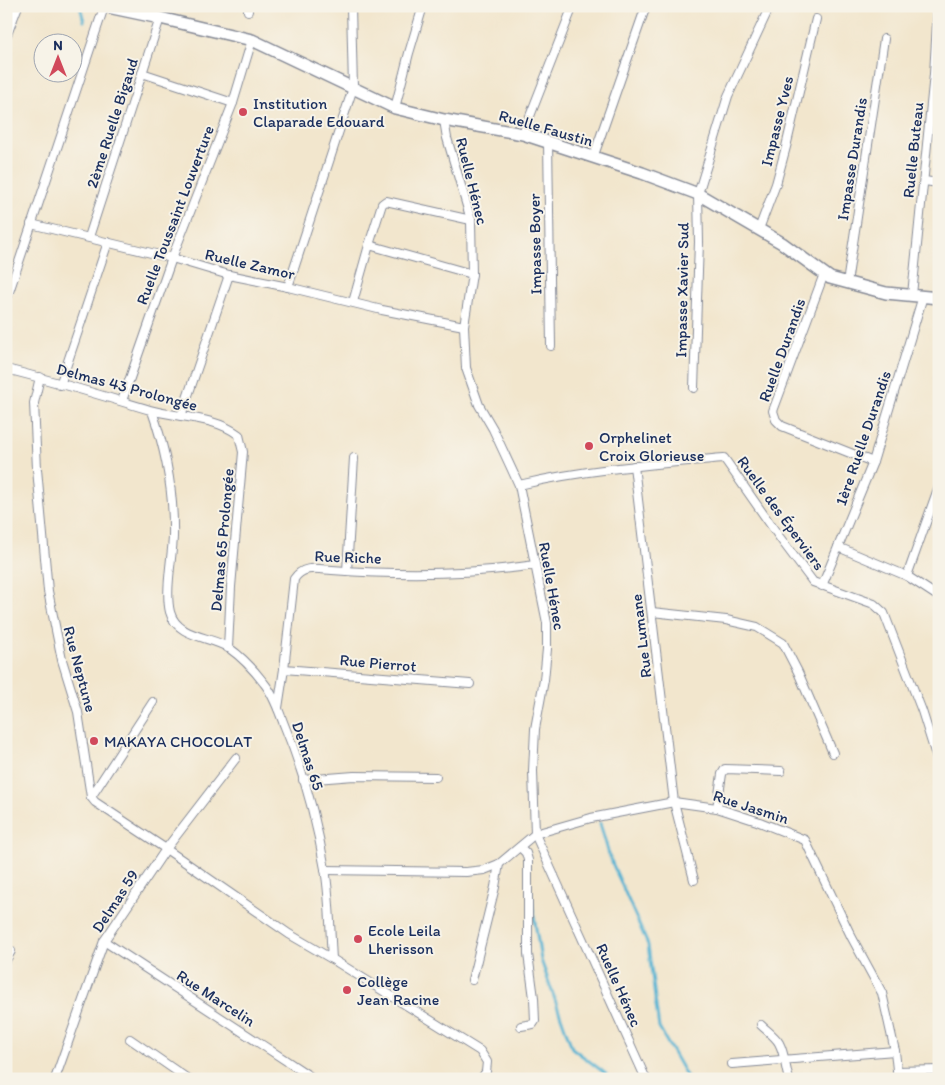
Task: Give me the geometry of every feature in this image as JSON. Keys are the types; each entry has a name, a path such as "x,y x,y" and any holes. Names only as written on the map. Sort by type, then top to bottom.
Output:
{"street":[{"path":"6,38 18,6"},
{"path":"6,301 104,6"},
{"name":"Ruelle Faustin","path":"104,6 252,40 395,108 444,120 523,134 642,173 698,194 782,242 830,278 886,293 939,298"},
{"path":"288,286 353,88 351,6"},
{"path":"395,108 423,6"},
{"path":"523,134 573,6"},
{"path":"593,158 646,6"},
{"name":"Impasse Xavier Sud","path":"694,388 699,242 698,194 728,96 770,6"},
{"name":"Ruelle Buteau","path":"917,296 938,6"},
{"name":"2ème Ruelle Bigaud","path":"89,237 160,18"},
{"name":"Impasse Yves","path":"759,229 776,184 816,19"},
{"name":"Impasse Durandis","path":"847,283 884,39"},
{"name":"Ruelle Toussaint Louverture","path":"122,401 172,258 233,103 252,40"},
{"path":"142,73 233,103"},
{"name":"Ruelle Hénec","path":"444,120 447,138 471,220 472,274 464,326 466,368 476,395 519,485 547,623 547,649 536,729 533,771 536,834 646,1079"},
{"name":"Impasse Boyer","path":"548,141 551,346"},
{"path":"924,181 939,183"},
{"path":"353,302 382,204 386,201 471,220"},
{"name":"Ruelle Zamor","path":"31,224 172,258 229,275 288,286 382,310 464,326"},
{"path":"60,385 108,242"},
{"path":"369,245 472,274"},
{"name":"Ruelle Durandis","path":"824,274 774,411 776,420 782,426 874,462"},
{"path":"181,416 229,275"},
{"name":"1ère Ruelle Durandis","path":"822,586 874,462 917,296"},
{"name":"Delmas 43 Prolongée","path":"6,369 40,377 60,385 152,411 225,426 238,435"},
{"name":"Rue Neptune","path":"40,377 34,403 37,469 48,591 62,660 78,712 91,797"},
{"name":"Delmas 65","path":"152,411 159,432 172,500 173,535 169,596 170,613 184,630 228,648 248,665 266,684 278,708 303,780 325,870 332,959"},
{"name":"Delmas 65 Prolongée","path":"228,648 231,587 243,452 238,435"},
{"path":"347,571 354,458"},
{"name":"Ruelle des Éperviers","path":"519,485 558,476 634,466 724,458 785,546 814,582 874,604 884,613 922,710 939,765"},
{"name":"Rue Lumane","path":"634,466 674,802 694,880"},
{"path":"907,576 939,486"},
{"path":"838,548 907,576 939,597"},
{"name":"Rue Riche","path":"278,708 294,579 302,570 310,568 456,574 535,565"},
{"path":"652,612 726,620 757,627 783,643 798,672 833,753"},
{"name":"Rue Pierrot","path":"284,669 470,684"},
{"path":"153,702 91,797 95,802 289,934 480,1051 487,1062 486,1072 481,1079"},
{"name":"Delmas 59","path":"55,1079 104,941 166,849 236,758"},
{"path":"717,808 722,774 725,769 781,771"},
{"path":"303,780 354,776 436,777"},
{"name":"Rue Jasmin","path":"325,870 466,872 484,870 499,864 536,834 591,818 674,802 717,808 757,821 805,840 851,936 882,993 895,1051 897,1075"},
{"path":"520,846 526,853 528,860 528,954 535,1021 533,1024 521,1026"},
{"path":"472,980 499,864"},
{"name":"Rue Marcelin","path":"104,941 314,1079"},
{"path":"6,960 11,951"},
{"path":"761,1025 778,1042 785,1060 789,1079"},
{"path":"130,1039 188,1079"},
{"path":"732,1064 895,1051"},
{"path":"897,1075 939,1070"}],"waterway":[{"path":"80,6 84,21"},
{"path":"600,823 610,858 648,945 659,1028 688,1079"},
{"path":"531,897 541,960 572,1048 606,1074 604,1079"}],"place":[{"name":"Institution Claparade Edouard","path":"243,112"},
{"name":"Orphelinet Croix Glorieuse","path":"589,446"},
{"name":"MAKAYA CHOCOLAT","path":"94,741"},
{"name":"Ecole Leila Lherisson","path":"358,939"},
{"name":"Collège Jean Racine","path":"347,990"}]}
